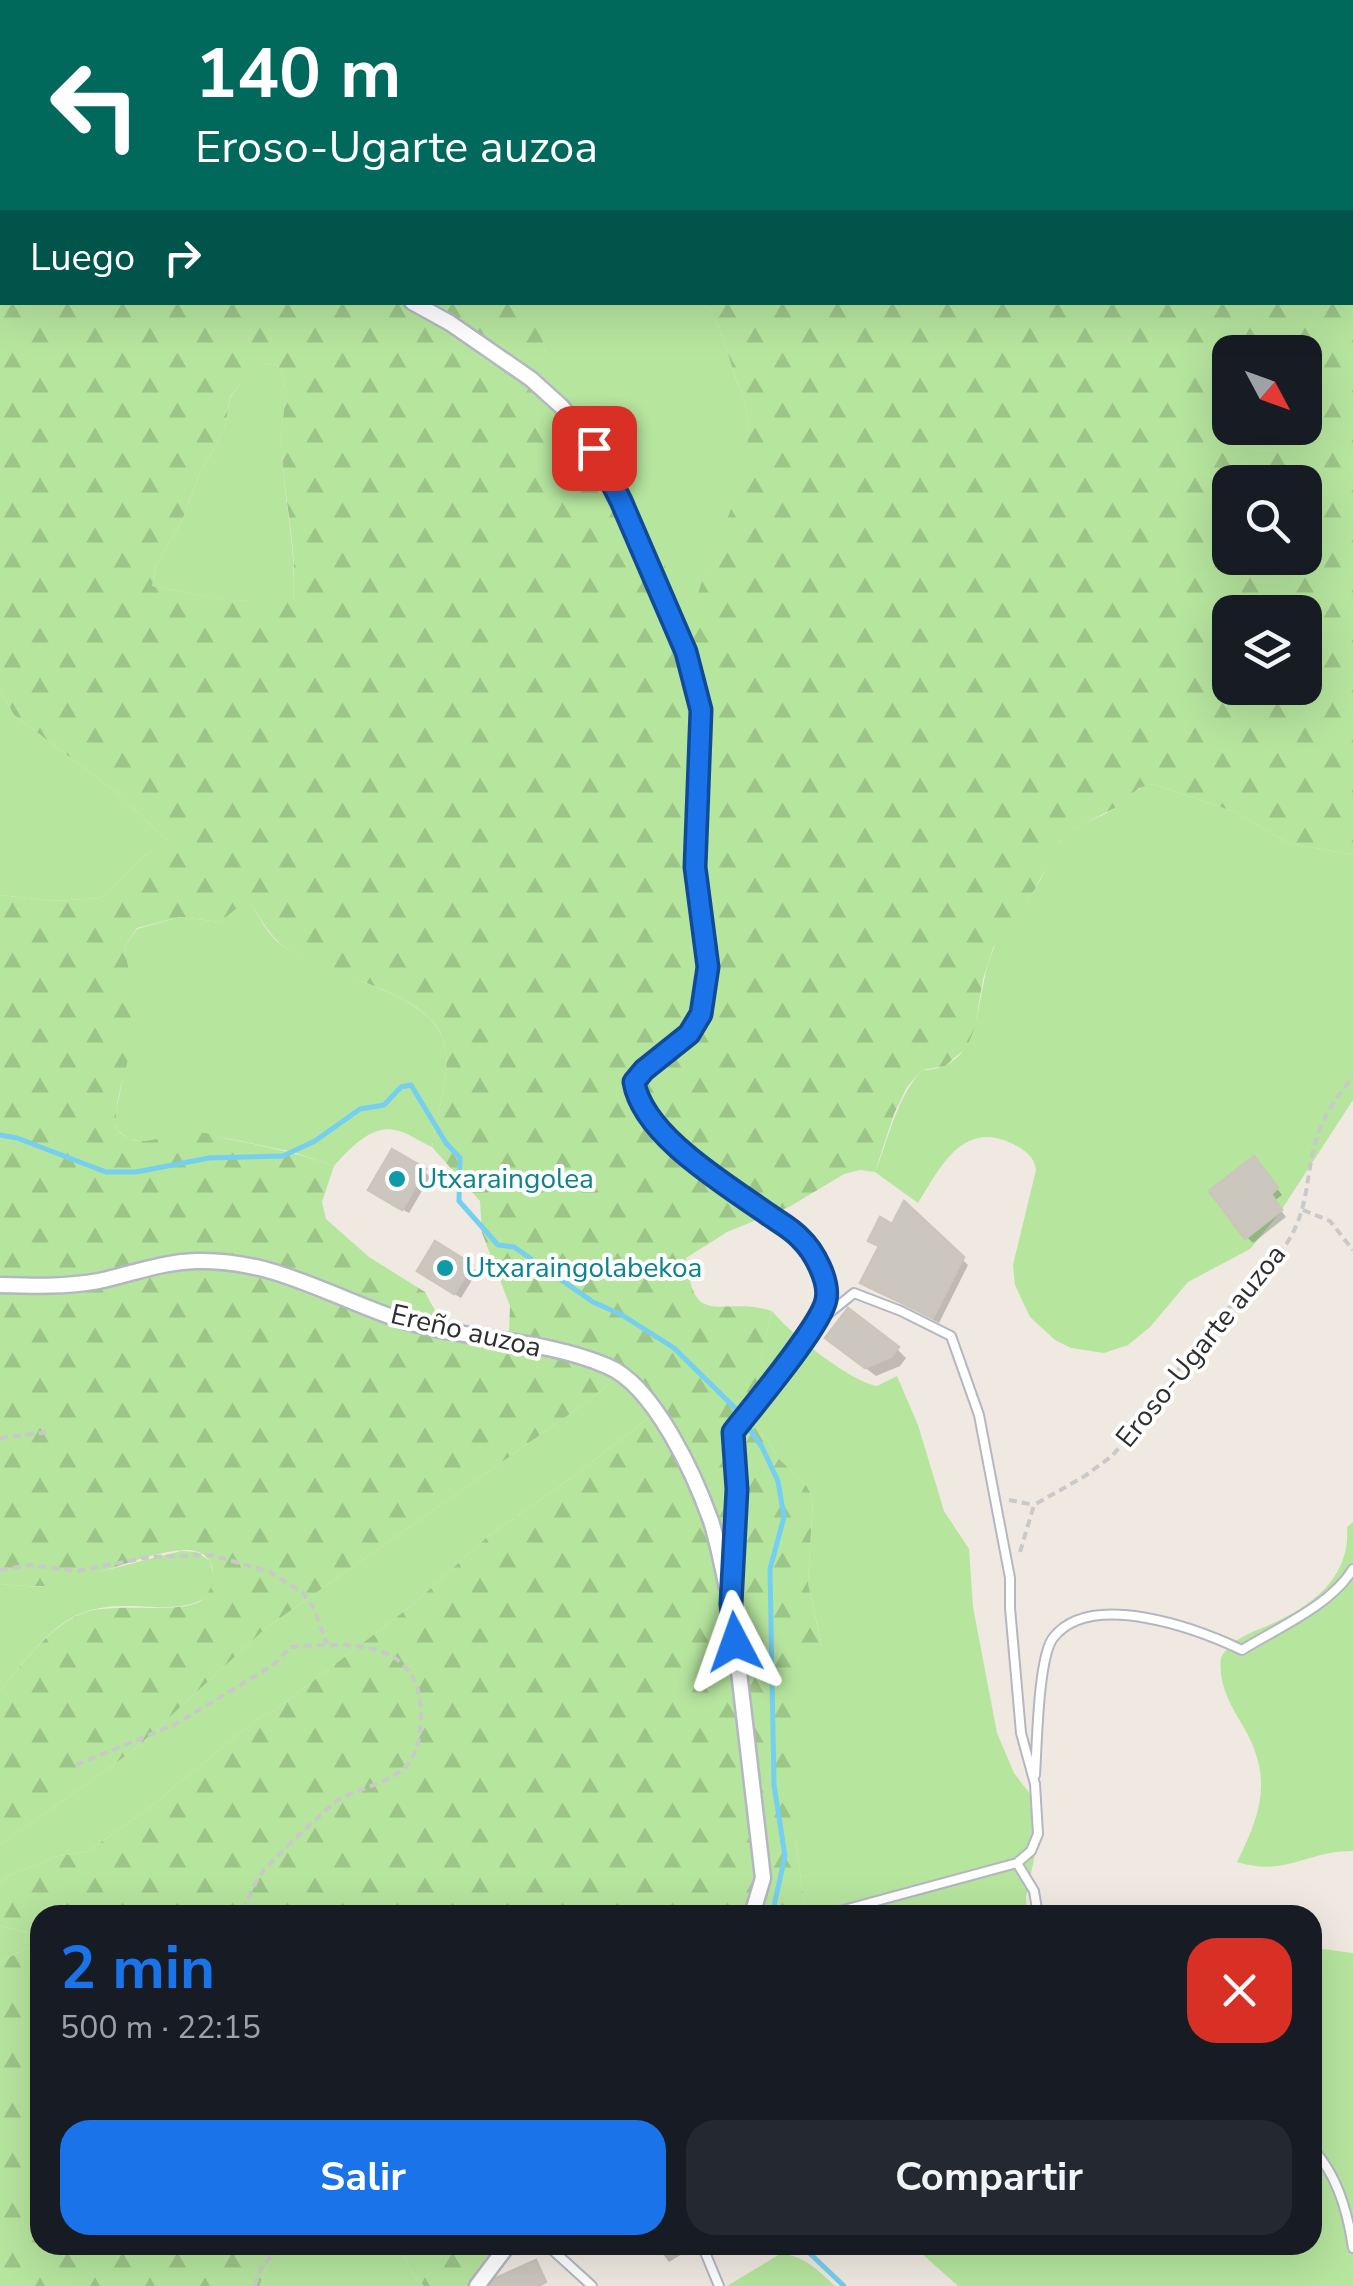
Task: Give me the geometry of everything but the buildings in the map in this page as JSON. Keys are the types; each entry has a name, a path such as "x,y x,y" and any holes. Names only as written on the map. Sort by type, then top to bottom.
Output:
{"street":[{"path":"417,305 531,379 562,408 594,448 686,652 701,710 695,867 708,967 701,1014 689,1034 634,1082 637,1100 662,1132 705,1170 801,1238 823,1273 827,1298 816,1324 733,1432 737,1489 731,1604 762,1878 755,1905"},
{"name":"Ereño auzoa","path":"0,1285 60,1286 193,1261 243,1263 273,1269 393,1318 543,1348 609,1366 627,1378 652,1406 674,1441 711,1522 731,1604"},
{"path":"477,2286 500,2255"}],"lane":[{"path":"816,1324 854,1293 951,1336 979,1415 994,1494 1010,1584 1021,1733 1035,1784"},
{"path":"863,1905 1017,1863 1031,1851 1038,1834 1035,1784 1044,1664 1051,1639 1071,1622 1110,1616 1159,1618 1200,1630 1242,1650 1325,1598 1344,1584 1353,1569"},
{"path":"1017,1863 1034,1890 1036,1905"},
{"path":"1322,2158 1349,2220 1353,2248"},
{"path":"557,2255 592,2286"},
{"path":"706,2255 719,2286"}],"path":[{"name":"Eroso-Ugarte auzoa","path":"1034,1505 1112,1456 1194,1347 1287,1243 1303,1210 1317,1138 1331,1106 1353,1076"},
{"path":"1303,1210 1330,1221 1353,1250"},
{"path":"0,1438 48,1432"},
{"path":"994,1494 1034,1505 1010,1584"},
{"path":"0,1570 30,1565 76,1571 150,1557 212,1556 270,1572 303,1593 328,1644"},
{"path":"76,1765 176,1724 274,1666 291,1647 352,1644 383,1650 409,1672 420,1698 421,1731 412,1759 391,1778 338,1800 262,1874 245,1905"},
{"path":"255,2286 273,2255"}],"green space":[{"path":"0,305 529,305 546,353 547,385 596,439 692,615 737,493 747,443 744,400 707,305 1353,305 1353,855 1289,843 1235,812 1153,784 1139,788 1117,807 1075,828 1060,841 1035,889 993,948 967,1047 945,1066 922,1070 907,1087 875,1172 844,1174 789,1207 727,1232 686,1258 690,1281 703,1303 772,1311 761,1353 768,1389 752,1418 780,1460 806,1485 813,1498 808,1583 822,1647 795,1660 795,1838 805,1905 30,1905 30,1931 0,1926 0,1884 8,1876 54,1857 88,1851 144,1812 258,1718 275,1710 411,1606 487,1537 662,1407 637,1377 625,1371 587,1402 266,1628 134,1750 0,1845 0,1691 37,1647 71,1619 112,1608 194,1604 208,1594 213,1575 208,1558 186,1550 155,1555 53,1585 0,1584 0,895 55,901 101,898 146,854 169,842 116,792 14,715 0,690","holes":["268,363 277,365 284,379 282,449 293,558 293,601 224,600 152,586 156,565 181,523 199,475 225,428 230,397 249,372","248,899 269,932 286,948 402,998 437,1027 445,1047 446,1071 432,1147 480,1201 482,1233 510,1306 509,1331 484,1331 438,1316 425,1292 369,1257 326,1219 322,1202 334,1166 204,1133 179,1133 143,1141 117,1130 119,1094 136,1018 124,948 137,928 180,917 220,922"]},
{"path":"529,305 707,305 711,311 744,401 748,437 738,489 692,617 596,440 542,396 546,351"},
{"path":"268,363 277,365 285,386 282,449 293,558 293,602 223,600 152,586 156,565 181,523 199,475 225,428 230,398 248,372"},
{"path":"0,690 14,715 116,792 170,843 146,854 101,898 55,901 0,895"},
{"path":"1153,784 1235,812 1289,843 1353,855 1353,1100 1278,1215 1250,1249 1188,1282 1150,1327 1128,1345 1104,1353 1071,1348 1055,1340 1030,1317 1015,1285 1013,1265 1036,1170 1024,1150 994,1138 966,1143 944,1163 918,1203 875,1172 899,1106 913,1082 922,1070 943,1067 968,1043 993,950 1037,886 1058,844 1073,829"},
{"path":"248,898 279,943 321,966 399,997 437,1027 445,1047 446,1071 432,1147 405,1133 386,1129 361,1140 334,1166 293,1152 196,1132 148,1143 129,1139 117,1130 115,1116 136,1014 124,948 137,929 180,917 220,922"},
{"path":"772,1311 806,1343 851,1375 877,1386 897,1376 918,1425 944,1511 969,1549 973,1607 997,1733 1014,1773 1040,1807 1040,1831 1026,1905 805,1905 795,1838 795,1659 822,1646 808,1583 813,1498 806,1485 780,1460 752,1418 768,1390 761,1353"},
{"path":"625,1371 647,1386 662,1407 487,1537 411,1606 275,1710 258,1718 144,1812 88,1851 54,1857 8,1876 0,1884 0,1845 134,1750 266,1628 587,1402"},
{"path":"1353,1522 1353,1851 1269,1867 1237,1862 1258,1810 1261,1778 1252,1744 1223,1685 1221,1658 1236,1641 1301,1608 1326,1587 1343,1560 1347,1527"},
{"path":"181,1551 197,1552 210,1561 213,1580 209,1593 200,1601 170,1607 111,1607 77,1615 45,1639 0,1691 0,1584 40,1587"},
{"path":"0,1926 30,1931 30,1947 0,1962"},
{"path":"30,1947 30,2255 273,2255 259,2286 0,2286 0,1962"},
{"path":"1322,1949 1353,1953 1353,2286 958,2286 923,2255 1322,2255"},
{"path":"273,2255 404,2255 413,2275 424,2286 259,2286"},
{"path":"404,2255 512,2255 478,2286 424,2286 413,2275"},
{"path":"778,2255 788,2255 817,2269 835,2286 727,2286"}],"waterway":[{"path":"0,1135 106,1172 136,1172 209,1158 283,1156 315,1141 360,1109 384,1105 401,1087 411,1085 446,1143 460,1158 459,1201 498,1245 514,1247 593,1302 622,1315 674,1348 738,1411"},
{"path":"746,1424 778,1481 784,1517 770,1569 774,1785 785,1856 774,1905"},
{"path":"811,2255 844,2286"}],"place":[{"name":"Utxaraingolea","path":"397,1179"},
{"name":"Utxaraingolabekoa","path":"445,1268"}],"route":[{"path":"594,448 686,652 701,710 695,867 708,967 701,1014 689,1034 634,1082 637,1100 662,1132 705,1170 801,1238 823,1273 827,1298 816,1324 733,1432 737,1489 731,1604 735,1642"}]}
